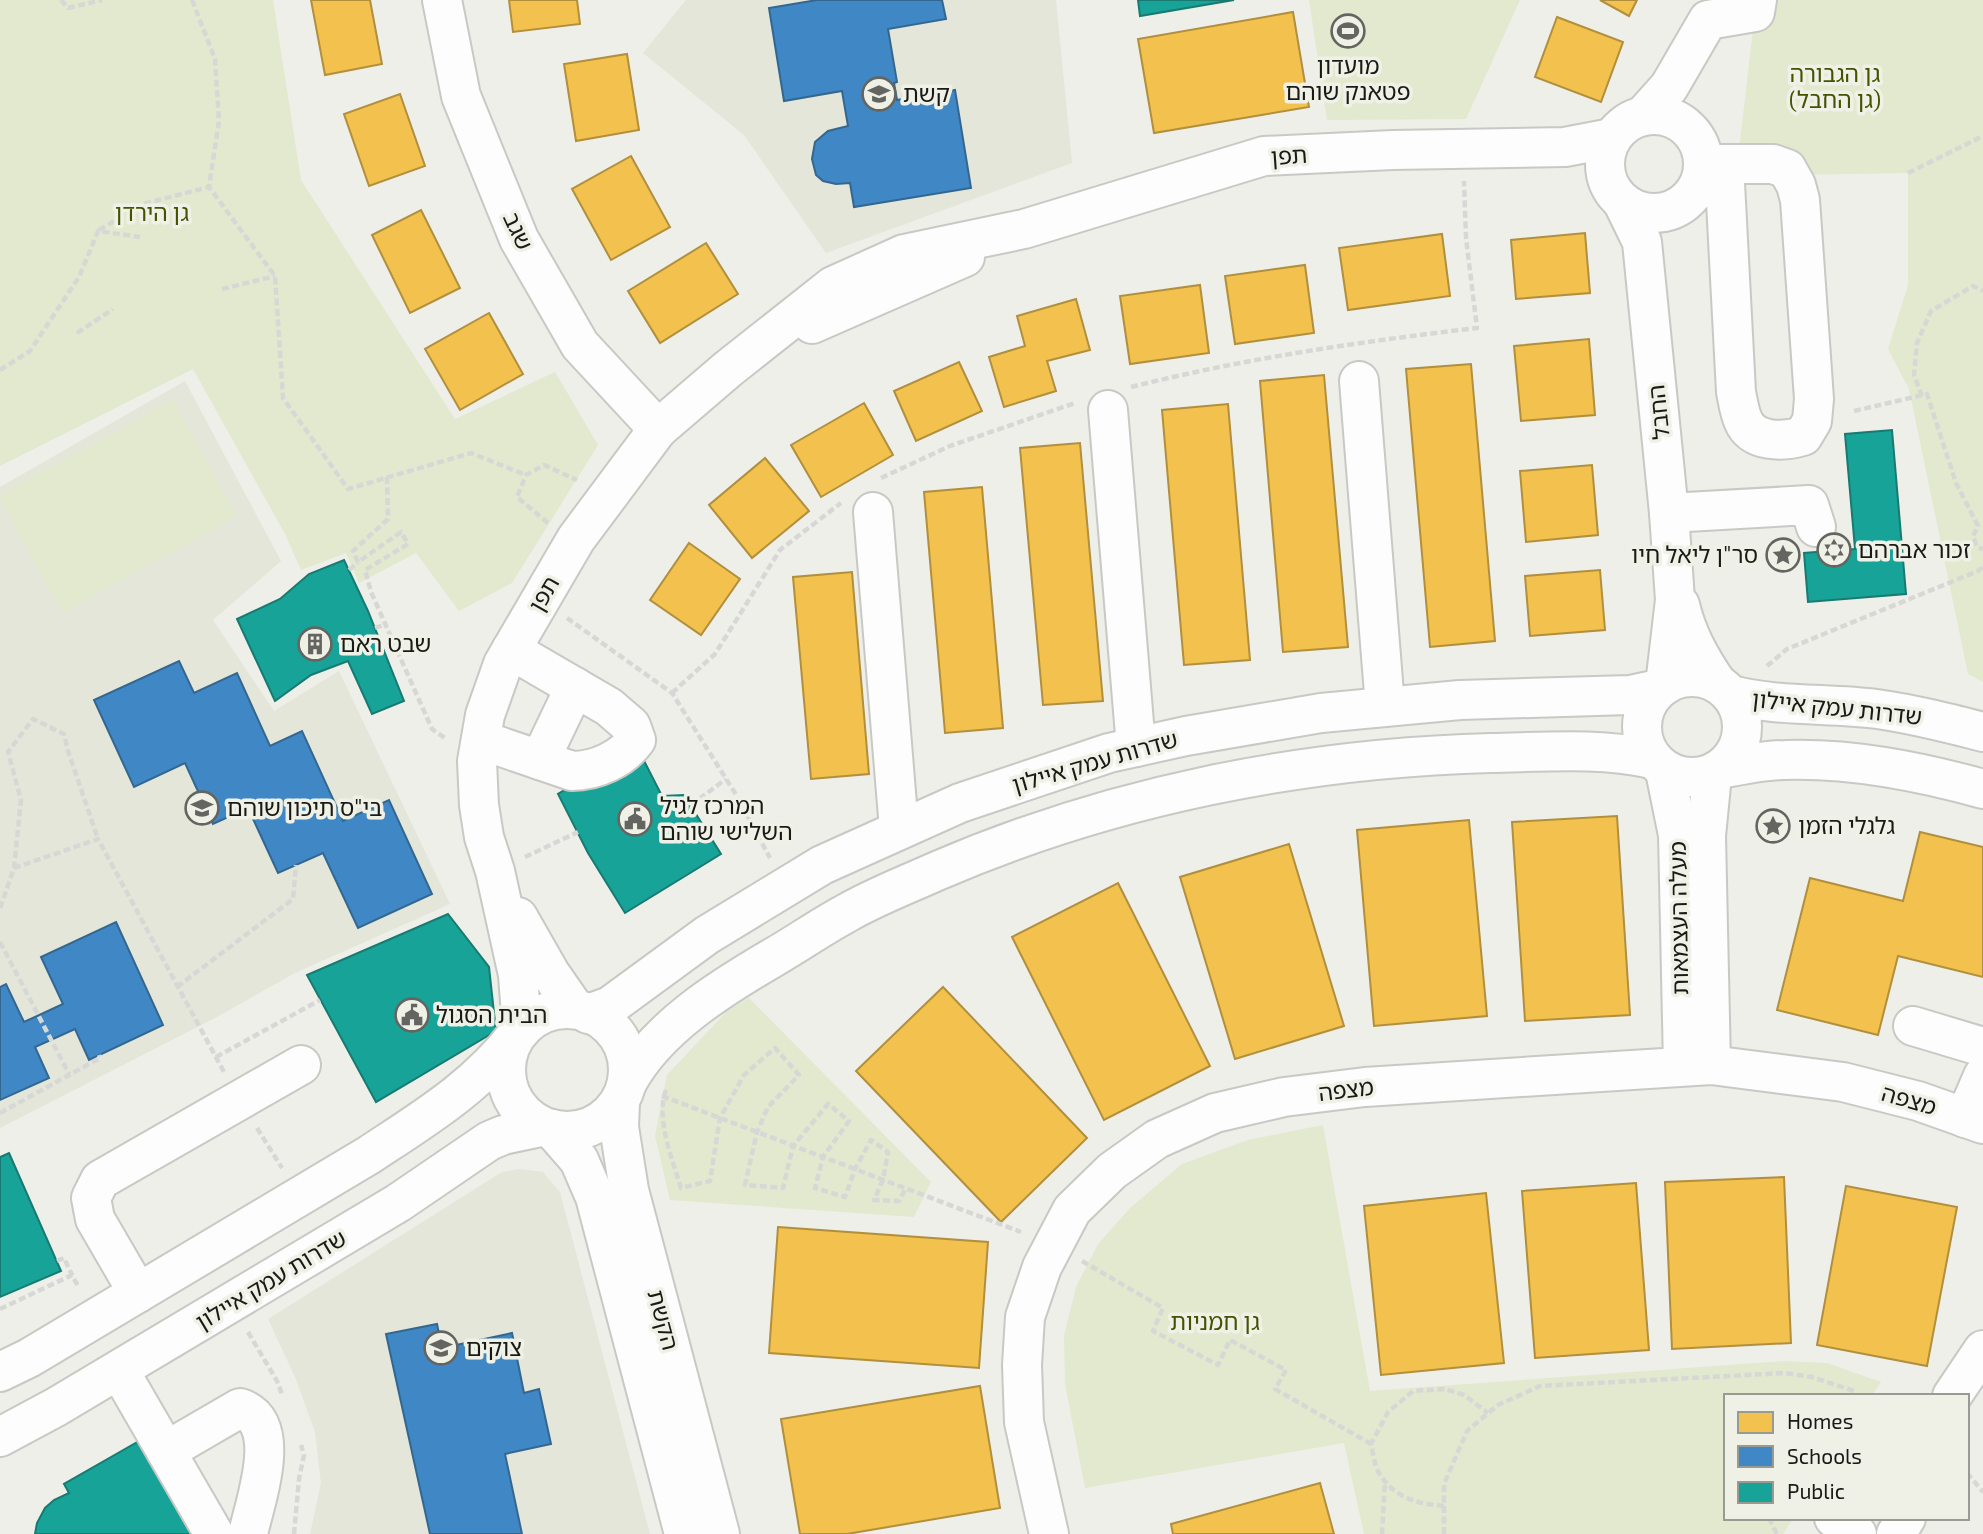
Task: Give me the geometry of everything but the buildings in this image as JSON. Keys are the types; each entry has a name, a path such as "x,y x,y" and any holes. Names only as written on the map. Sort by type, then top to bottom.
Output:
{"street":[{"name":"שגב","path":"442,0 461,96 519,239 580,345 658,429"},
{"path":"1614,190 1605,161 1608,143 1651,116 1708,20 1755,12 1757,0"},
{"name":"תפן","path":"520,1031 518,975 495,871 484,837 479,805 479,750 485,715 503,664 576,539 658,429 729,369 833,286 904,254 1024,229 1264,156 1393,150 1565,148 1651,116"},
{"path":"1565,148 1637,211 1652,214 1668,212 1682,205 1694,194 1700,180 1714,164 1773,164 1787,169 1796,185 1800,200 1814,399 1811,421 1803,436 1785,441 1767,438 1752,432 1743,421 1736,392 1714,164 1692,133 1651,116"},
{"name":"החבל","path":"1614,190 1642,242 1669,513 1674,583 1672,638 1662,687"},
{"path":"1642,242 1668,212"},
{"path":"1359,381 1385,706"},
{"path":"1108,410 1136,747"},
{"path":"1669,513 1809,505 1816,527"},
{"path":"873,512 899,829"},
{"name":"החבל","path":"1674,583 1689,635 1699,657 1724,689"},
{"path":"479,750 540,760 572,771 587,771 627,752 636,740 631,726 609,707 511,650"},
{"path":"1659,765 1644,744 1642,726 1647,703 1662,687 1674,680 1691,676 1724,689 1740,710 1743,727 1737,751 1727,765 1716,772"},
{"path":"540,760 575,687"},
{"name":"שדרות עמק איילון","path":"581,1011 610,1006 707,935 822,865 960,803 1109,753 1257,722 1385,706 1460,700 1630,695 1662,687"},
{"name":"שדרות עמק איילון","path":"1724,689 1758,702 1875,709 1934,719 1983,732"},
{"path":"520,1031 507,1057 506,1078 513,1099 525,1116 546,1128 562,1132 583,1130 605,1119 623,1093 638,1062 669,1030 737,979 847,913 979,853 1111,809 1266,775 1462,754 1606,752 1659,765 1677,776 1695,779 1716,772 1784,760 1869,764 1922,773 1983,789"},
{"name":"מעלה העצמאות","path":"1659,765 1678,835 1697,1066"},
{"name":"מעלה העצמאות","path":"1697,1066 1706,836 1716,772"},
{"name":"תפן","path":"495,871 533,945 581,1011"},
{"path":"0,1372 29,1358 138,1293 369,1155 422,1120 482,1074 534,1018 553,1010 581,1011 600,1018 616,1033 626,1052 623,1093"},
{"path":"1913,1026 1983,1047"},
{"path":"138,1293 95,1219 91,1198 100,1180 301,1065"},
{"name":"מצפה","path":"1049,1534 1024,1422 1022,1365 1025,1317 1042,1267 1072,1210 1112,1171 1157,1139 1215,1113 1284,1097 1365,1087 1697,1066 1843,1082 1918,1101 1974,1121"},
{"path":"1974,1121 1983,1076"},
{"name":"הקשת","path":"623,1093 619,1127 629,1190 720,1534"},
{"name":"שדרות עמק איילון","path":"0,1437 57,1408 398,1203 489,1141 503,1135 546,1128"},
{"name":"הקשת","path":"546,1128 579,1160 595,1197 684,1534"},
{"path":"1953,1394 1983,1350"},
{"path":"119,1370 214,1534"},
{"path":"166,1451 240,1408 250,1411 259,1421 264,1436 265,1460 248,1534"},
{"path":"1837,1520 1857,1534"}],"path":[{"path":"61,0 68,8 102,0"},
{"path":"192,0 215,59 219,121 209,187 275,276 283,398 348,489 471,453 526,475"},
{"path":"1908,173 1983,136"},
{"path":"0,370 30,351 79,277 98,231 143,204 209,187"},
{"path":"98,231 140,237"},
{"path":"222,289 275,276"},
{"path":"1922,396 1914,375 1917,343 1931,311 1973,286 1983,290"},
{"path":"77,333 113,309"},
{"path":"1854,411 1927,394 1956,484 1978,526 1973,536 1977,547 1983,549"},
{"path":"576,539 549,524 517,497 526,475 544,465 610,494"},
{"path":"358,562 353,551 388,519 387,477"},
{"path":"349,570 401,532 408,544 366,570 371,592 432,729 479,750"},
{"path":"1762,671 1787,649 1983,567"},
{"path":"541,600 672,693 726,779 773,864"},
{"path":"375,628 386,624"},
{"path":"0,906 14,868 21,800 8,752 33,719 64,734 98,839 198,1027"},
{"path":"691,805 726,779"},
{"path":"495,871 578,832"},
{"path":"14,868 98,839"},
{"path":"177,987 293,898 296,865"},
{"path":"0,942 69,1074"},
{"path":"216,1057 320,1000"},
{"path":"669,1084 664,1097 664,1133 681,1188 710,1181 720,1118 744,1075 775,1048 799,1075 768,1107 757,1132 745,1185 783,1188 793,1146 828,1104 849,1121 824,1157 815,1188 845,1197 855,1169 871,1140 888,1152 883,1180 874,1200 899,1201 906,1188"},
{"path":"0,1112 100,1058 99,1055"},
{"path":"623,1093 664,1097 1054,1244 1163,1308 1153,1331 1218,1365 1230,1340 1286,1370 1275,1389 1371,1444"},
{"path":"57,1261 64,1258 81,1292"},
{"path":"0,1310 72,1275"},
{"path":"1444,1534 1444,1484 1467,1431 1498,1405 1540,1386 1785,1373 1812,1377 1854,1391 1853,1394"},
{"path":"1444,1506 1423,1505 1399,1496 1378,1471 1371,1444 1388,1412 1413,1391 1445,1389 1464,1395 1488,1413"},
{"path":"1969,1475 1983,1492"},
{"path":"1382,1534 1385,1479"},
{"path":"294,1534 296,1516"}],"shaded area":[{"name":"קשת","path":"686,0 1056,0 1072,163 826,253 744,135 643,53"},
{"name":"בי\"ס תיכון שוהם","path":"185,381 281,561 213,620 274,711 339,671 450,904 295,973 215,1018 0,1128 0,487"},
{"name":"צוקים","path":"520,1169 543,1172 560,1192 650,1534 310,1534 321,1483 315,1432 295,1377 268,1319 502,1172"}],"green space":[{"name":"גן הירדן","path":"0,0 273,0 301,180 455,419 555,372 598,445 512,583 459,611 416,553 359,583 346,553 301,570 285,534 193,369 0,466"},
{"path":"1309,0 1520,0 1466,119 1327,120"},
{"name":"גן הגבורה (גן החבל)","path":"1768,0 1983,0 1983,682 1968,674 1909,389 1888,349 1908,285 1908,173 1736,176 1755,12"},
{"path":"173,400 237,516 63,613 0,500 0,495"},
{"path":"749,998 931,1182 914,1217 670,1200 655,1136 667,1075 727,1011"},
{"name":"גן חמניות","path":"1323,1125 1370,1391 1785,1361 1827,1363 1881,1382 1873,1394 1724,1394 1724,1520 1792,1520 1783,1534 1364,1534 1344,1443 1085,1488 1065,1384 1064,1335 1076,1287 1098,1244 1130,1208 1182,1164 1248,1140"}],"place":[{"name":"מועדון פטאנק שוהם","path":"1348,31"},
{"name":"קשת","path":"879,94"},
{"name":"זכור אברהם","path":"1834,550"},
{"name":"סר\"ן ליאל חיו","path":"1783,555"},
{"name":"שבט ראם","path":"315,644"},
{"name":"בי\"ס תיכון שוהם","path":"202,808"},
{"name":"המרכז לגיל השלישי שוהם","path":"635,819"},
{"name":"גלגלי הזמן","path":"1773,826"},
{"name":"הבית הסגול","path":"412,1015"},
{"name":"צוקים","path":"441,1348"}]}
